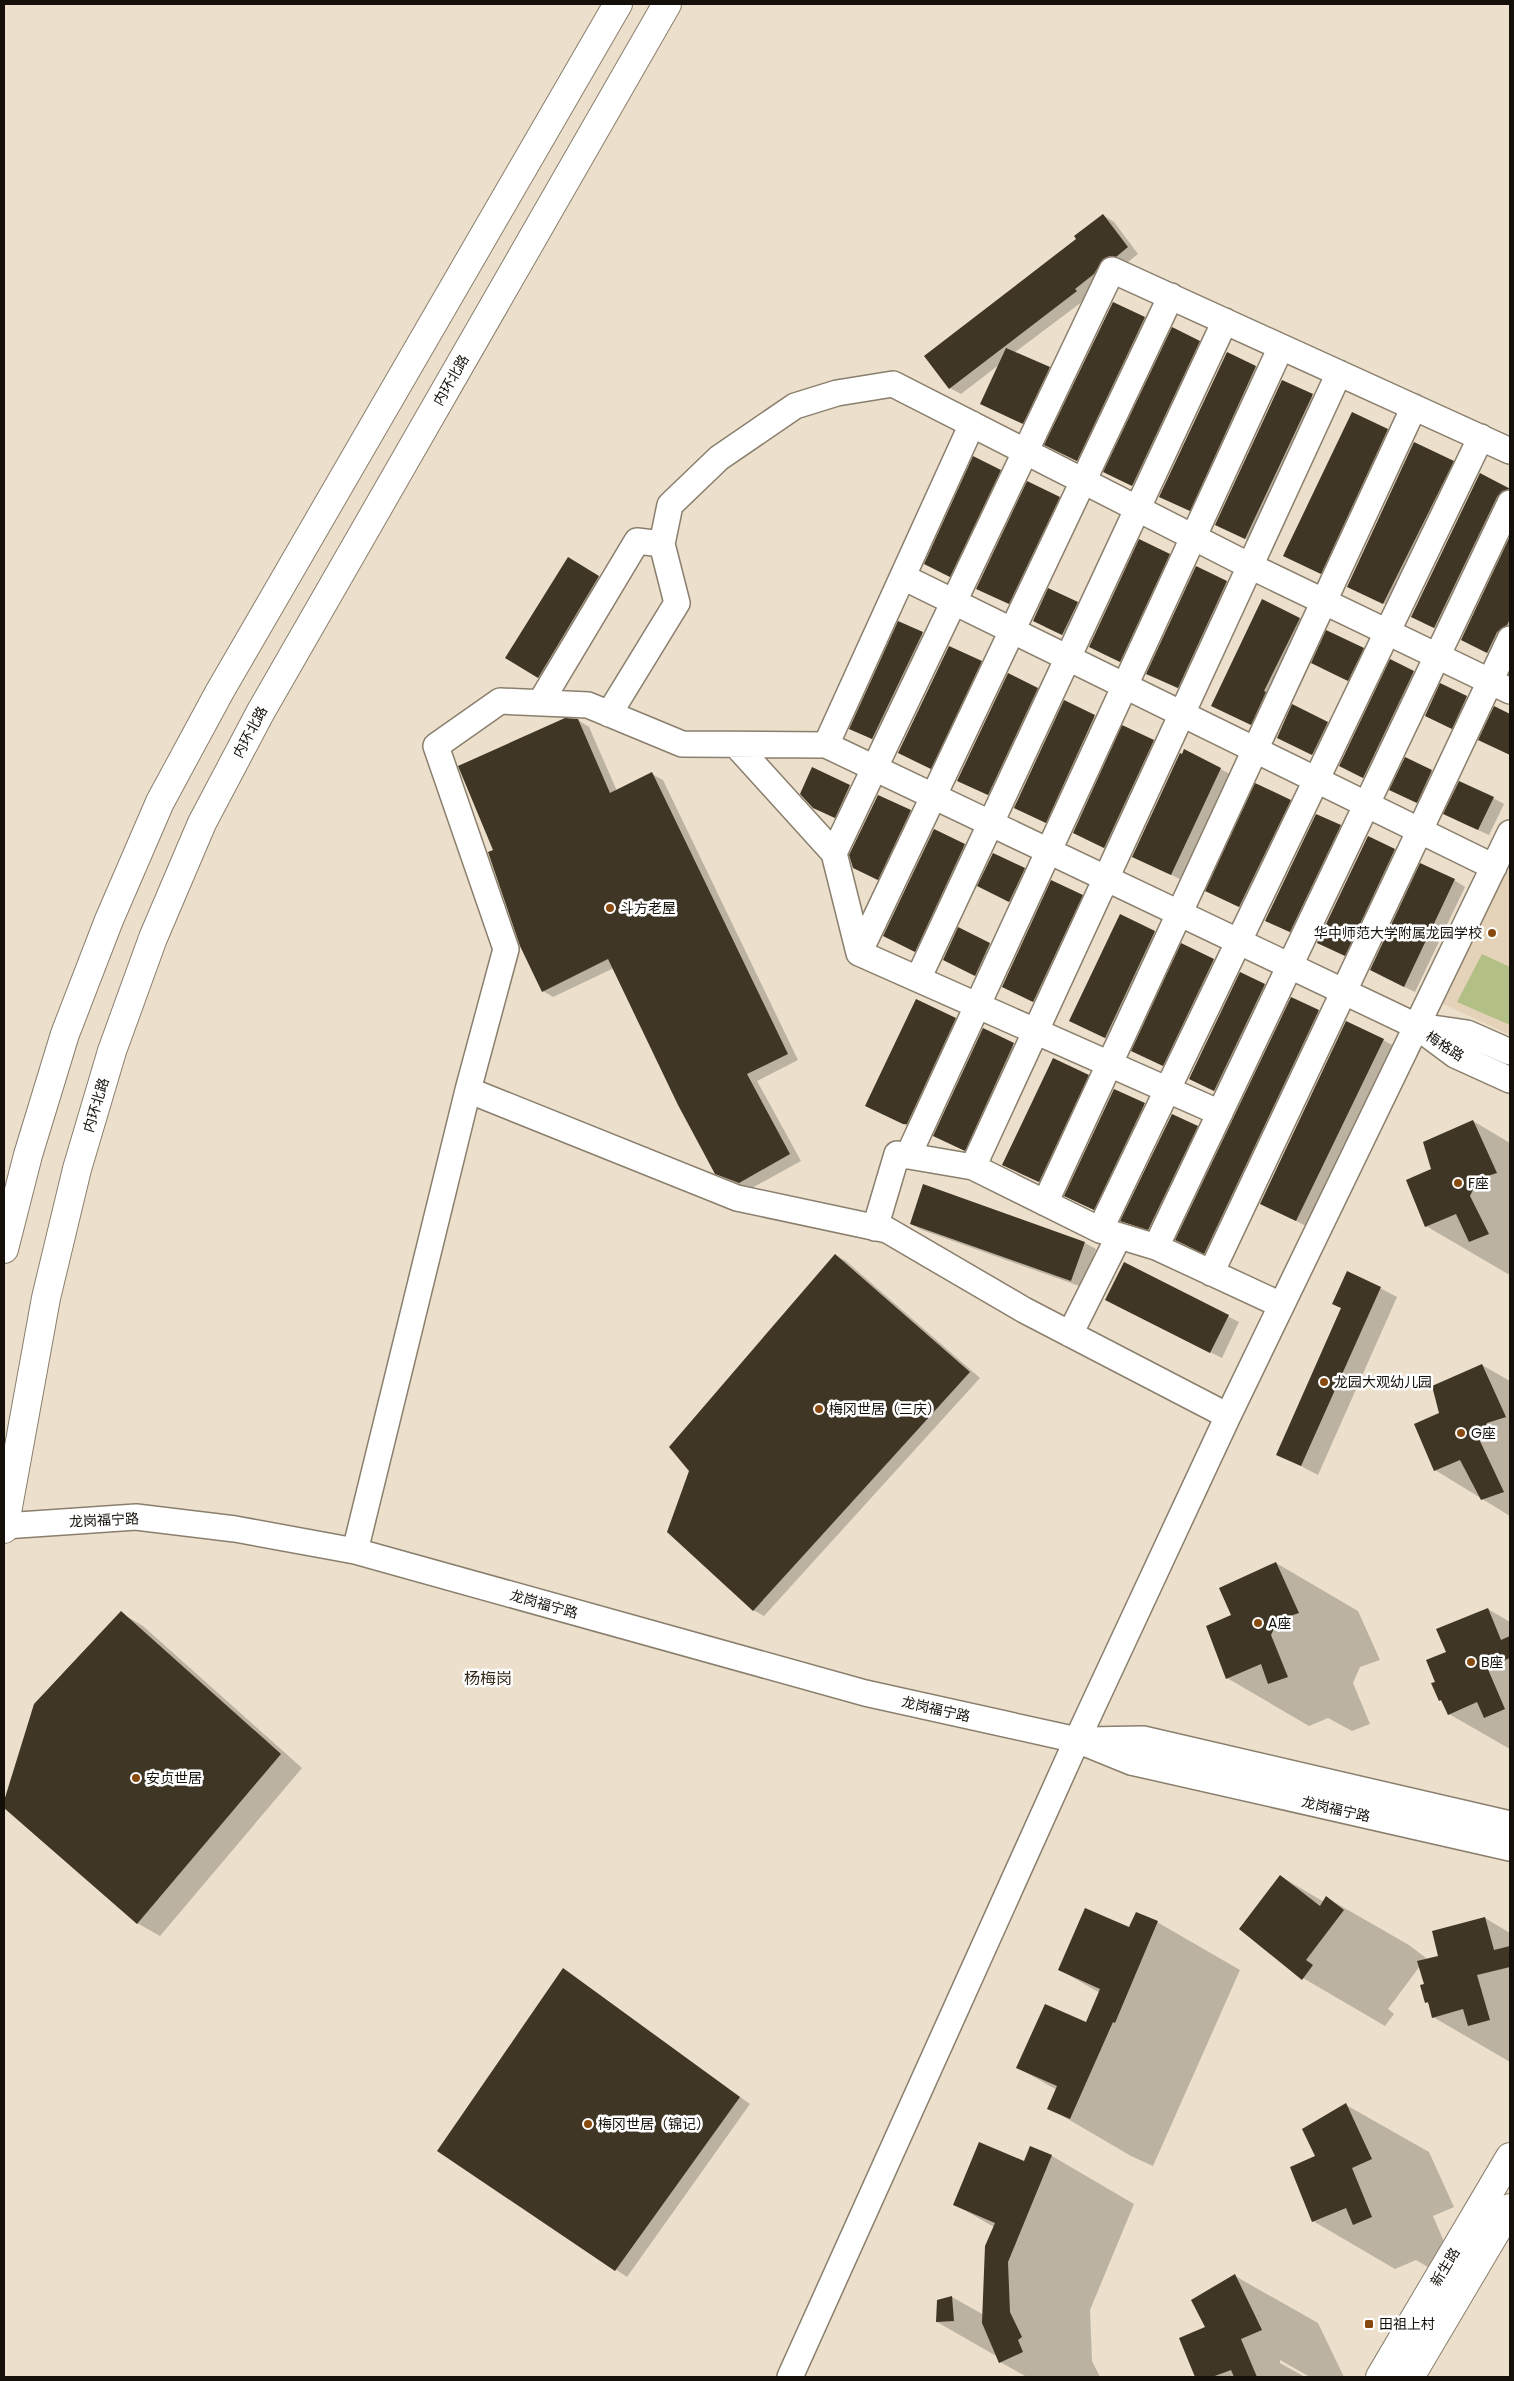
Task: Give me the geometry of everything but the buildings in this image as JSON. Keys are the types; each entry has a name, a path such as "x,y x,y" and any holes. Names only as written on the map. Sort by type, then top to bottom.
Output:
{"main road":[{"path":"4,1249 28,1154 65,1034 109,920 160,802 220,690 618,4"},
{"name":"内环北路","path":"4,1527 46,1298 77,1169 115,1043 153,938 202,823 260,714 667,4"},
{"name":"新生路","path":"1380,2377 1510,2157"},
{"name":"新生路","path":"1410,2377 1510,2208"}],"street":[{"path":"834,853 1112,270 1510,451"},
{"path":"859,953 1171,296"},
{"path":"918,979 1225,321"},
{"path":"908,1156 1281,346"},
{"path":"973,1166 1339,373"},
{"path":"609,714 677,603 662,544 670,505 719,458 795,406 838,393 893,384 1250,566 1500,686"},
{"path":"1045,1203 1414,407"},
{"path":"826,745 972,424"},
{"path":"1070,1334 1168,1090 1481,437"},
{"path":"1156,1247 1510,503"},
{"path":"540,703 637,541 662,544"},
{"path":"903,577 1181,716 1494,867"},
{"path":"1211,1273 1420,831 1500,686 1510,639"},
{"path":"355,1551 468,1090 506,949 436,746 500,701 588,705 682,744 826,745 1416,1026"},
{"path":"736,744 834,853 859,953"},
{"path":"790,2377 1078,1740 1228,1416 1510,834"},
{"path":"859,953 1220,1113"},
{"name":"梅格路","path":"1416,1026 1467,1033 1510,1052"},
{"name":"梅格路","path":"1416,1026 1455,1055 1510,1080"},
{"path":"468,1090 737,1198 886,1230 1024,1310 1228,1416"},
{"path":"875,1228 897,1154 973,1166 1045,1203 1110,1233 1156,1247 1281,1305"},
{"name":"龙岗福宁路","path":"4,1527 136,1516 235,1529 355,1551 865,1693 1078,1740 1131,1762 1510,1848"},
{"name":"龙岗福宁路","path":"1078,1740 1143,1739 1510,1824"}],"shaded area":[{"name":"华中师范大学附属龙园学校","path":"1510,865 1510,1035 1439,1002"}],"green space":[{"path":"1482,954 1510,967 1510,1025 1457,1002"}],"place":[{"name":"斗方老屋","path":"610,908"},
{"name":"华中师范大学附属龙园学校","path":"1492,933"},
{"name":"F座","path":"1458,1183"},
{"name":"龙园大观幼儿园","path":"1324,1382"},
{"name":"梅冈世居（三庆）","path":"819,1409"},
{"name":"G座","path":"1461,1433"},
{"name":"A座","path":"1258,1623"},
{"name":"B座","path":"1471,1662"},
{"name":"安贞世居","path":"136,1778"},
{"name":"梅冈世居（锦记）","path":"588,2124"},
{"name":"田祖上村","path":"1369,2324"}],"district":[{"name":"杨梅岗","path":"488,1678"}]}
